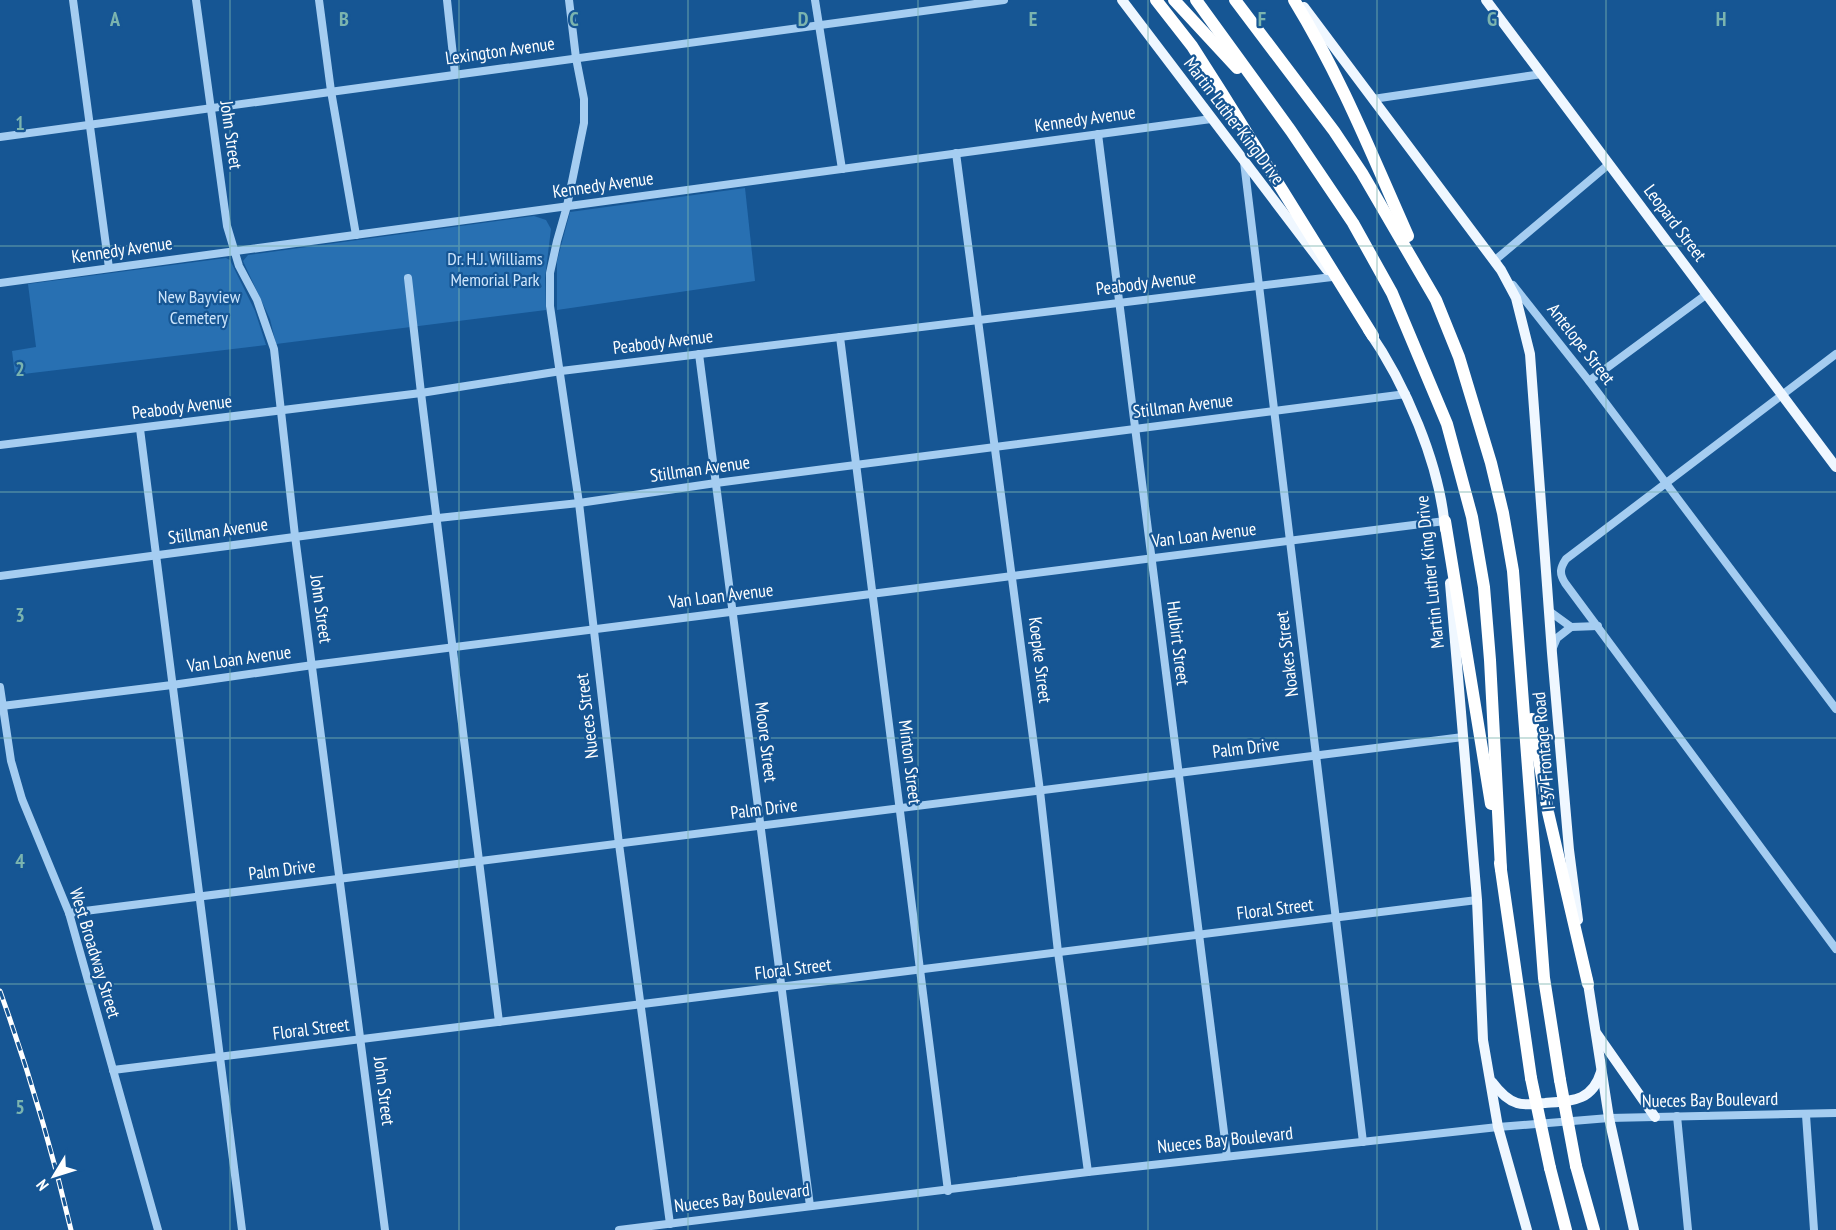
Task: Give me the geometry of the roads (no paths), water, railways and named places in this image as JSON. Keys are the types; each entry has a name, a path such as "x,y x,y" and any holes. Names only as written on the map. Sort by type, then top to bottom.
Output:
{"highway":[{"path":"1156,0 1192,46 1373,336"},
{"path":"1174,0 1268,102"},
{"path":"1196,0 1291,131 1353,224 1386,283 1415,344 1447,424 1472,517 1484,587 1501,869"},
{"path":"1237,0 1334,131 1362,173 1436,300"},
{"path":"1296,0 1346,93 1436,300 1459,357 1491,463 1513,571 1544,978 1576,1166 1593,1230"},
{"path":"1445,521 1501,869 1531,1078 1566,1230"},
{"path":"1517,617 1536,750 1588,984"}],"main road":[{"name":"Martin Luther King Drive","path":"1122,0 1332,277 1373,336 1406,394 1436,479 1445,521 1477,900 1483,1040 1498,1126"},
{"name":"Antelope Street","path":"1296,0 1498,265"},
{"name":"Leopard Street","path":"1486,0 1836,467"},
{"name":"I-37 Frontage Road","path":"1498,265 1516,298 1530,354 1569,850 1609,1118 1634,1230"},
{"path":"1595,1032 1655,1117"},
{"path":"1490,1080 1502,1094 1518,1104 1572,1101 1584,1096 1593,1088 1601,1070"},
{"path":"1498,1126 1527,1230"}],"street":[{"path":"73,0 109,268"},
{"name":"John Street","path":"196,0 227,226 233,251 256,300 274,349 295,537 385,1230"},
{"path":"320,0 332,91 356,235"},
{"path":"447,0 455,74"},
{"name":"Nueces Street","path":"570,0 576,58 585,99 584,123 550,273 550,306 579,503 619,844 670,1224"},
{"path":"815,0 842,169"},
{"name":"Lexington Avenue","path":"0,137 88,123 1004,0"},
{"path":"1373,99 1542,74"},
{"name":"Kennedy Avenue","path":"0,283 1211,119"},
{"name":"Hulbirt Street","path":"1098,134 1227,1156"},
{"name":"Koepke Street","path":"956,153 996,447 1058,952 1088,1172"},
{"name":"Noakes Street","path":"1244,162 1363,1142"},
{"path":"1498,265 1609,164"},
{"name":"Antelope Street","path":"1498,265 1589,381 1836,709"},
{"name":"Peabody Avenue","path":"0,445 421,393 561,371 1332,277"},
{"path":"408,278 499,1022"},
{"path":"1589,381 1707,294"},
{"name":"Minton Street","path":"840,337 948,1191"},
{"name":"Moore Street","path":"699,354 810,1206"},
{"path":"1836,354 1566,559 1560,570 1565,583 1836,949"},
{"name":"Stillman Avenue","path":"0,576 438,518 579,503 716,483 1406,394"},
{"path":"140,429 242,1230"},
{"name":"Van Loan Avenue","path":"2,706 1445,521"},
{"path":"1549,611 1570,627"},
{"path":"1552,651 1557,638 1570,627 1598,626"},
{"name":"West Broadway Street","path":"0,687 11,761 22,799 69,913 158,1230"},
{"name":"Palm Drive","path":"69,913 1463,737"},
{"name":"Floral Street","path":"113,1070 1477,900"},
{"name":"Nueces Bay Boulevard","path":"619,1230 1088,1172 1498,1126 1609,1118 1836,1113"},
{"path":"1806,1115 1814,1230"},
{"path":"1677,1116 1688,1230"}],"railway":[{"path":"0,991 39,1109 71,1230"}],"park label":[{"name":"Dr. H.J. Williams Memorial Park","path":"495,269"},
{"name":"New Bayview Cemetery","path":"199,307"}]}
